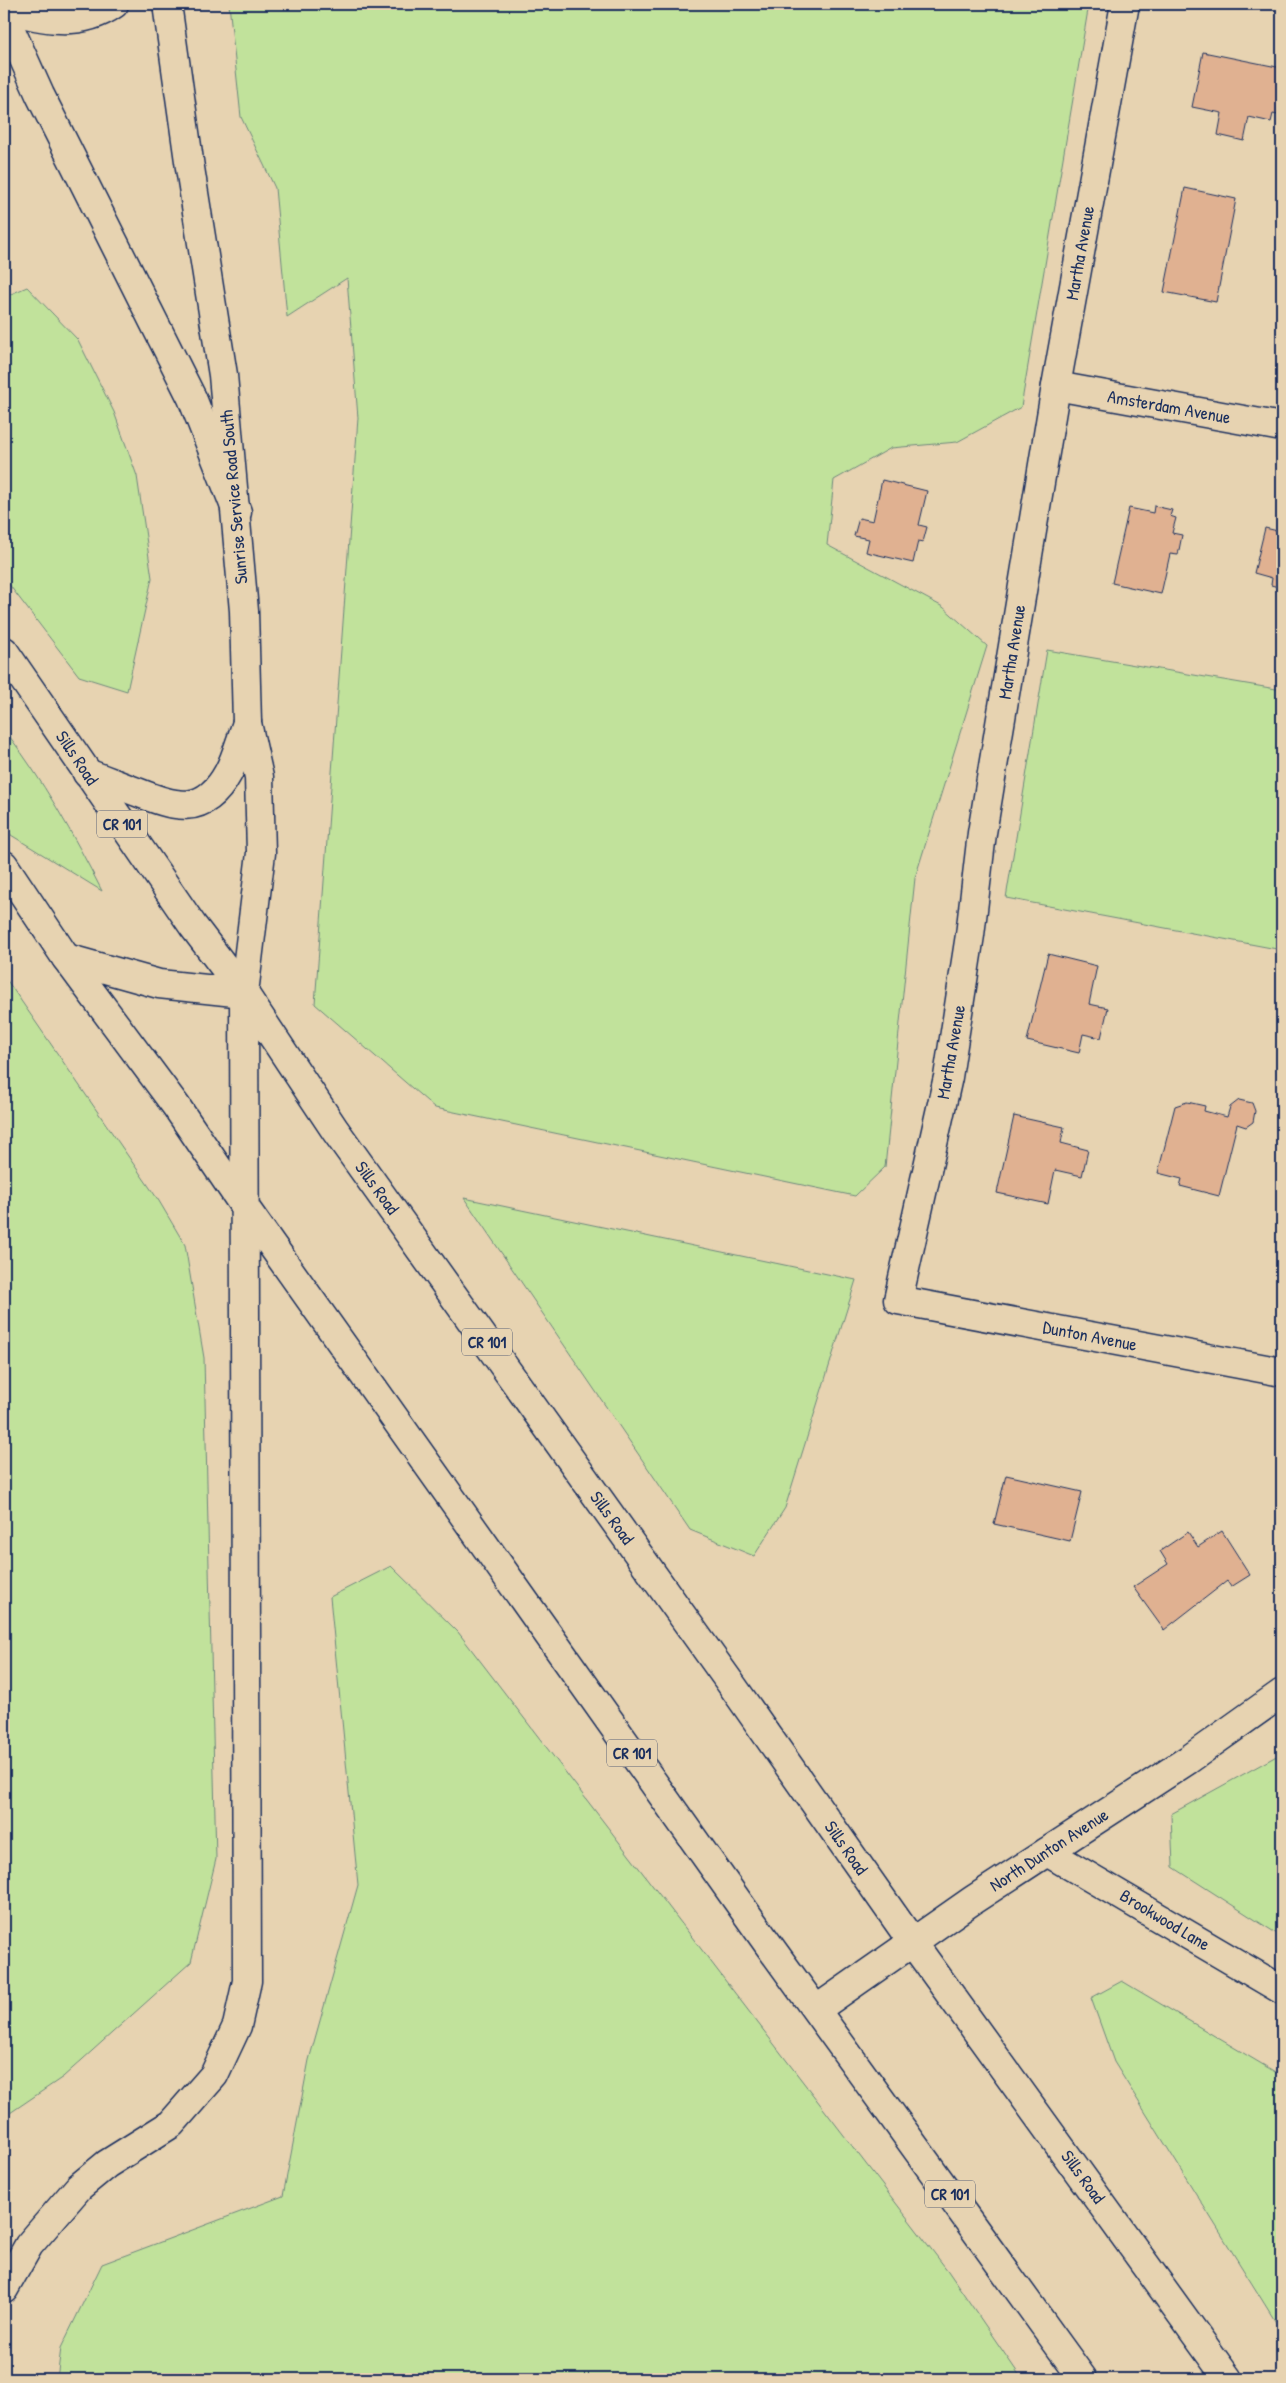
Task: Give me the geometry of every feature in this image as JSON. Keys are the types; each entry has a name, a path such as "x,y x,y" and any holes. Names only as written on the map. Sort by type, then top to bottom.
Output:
{"main road":[{"path":"4,8 39,18 61,20 84,18 114,4"},
{"name":"Sunrise Service Road South","path":"4,2289 28,2245 79,2187 107,2164 171,2124 214,2075 237,2026 247,1981 244,993 261,853 259,776 247,723 244,611 237,512 223,375 190,168 168,4"},
{"name":"Martha Avenue","path":"898,1300 948,1077 970,935 982,833 1056,386 1125,4"},
{"path":"4,15 40,95 192,398 237,512"},
{"name":"Amsterdam Avenue","path":"1056,386 1282,427"},
{"name":"Sills Road","path":"4,652 193,926 244,993 335,1130 913,1942 1228,2379"},
{"path":"87,773 170,805 189,806 204,800 216,791 228,772 247,723"},
{"name":"CR 101","path":"4,865 66,958 176,1106 244,1206 768,1944 817,2009 1083,2379"},
{"path":"66,958 159,984 244,993"},
{"name":"Dunton Avenue","path":"898,1300 1282,1372"},
{"name":"North Dunton Avenue","path":"817,2009 1047,1852 1188,1760 1282,1693"},
{"name":"Brookwood Lane","path":"1047,1852 1282,1990"}],"green space":[{"path":"229,4 1089,4 1021,407 957,442 891,448 834,480 827,545 943,607 987,646 915,878 885,1167 855,1196 435,1108 315,1004 358,418 347,278 287,317 275,188 241,117"},
{"path":"27,287 78,340 114,412 137,476 152,578 127,691 79,676 4,578 4,297"},
{"path":"1047,650 1282,690 1282,950 1006,898"},
{"path":"4,729 32,768 57,808 102,891 11,835 4,825"},
{"path":"4,976 159,1201 185,1245 204,1358 216,1859 191,1962 63,2077 10,2113 4,2103"},
{"path":"464,1198 856,1280 785,1508 754,1556 690,1530"},
{"path":"391,1566 458,1632 948,2271 1022,2379 57,2379 61,2348 102,2264 283,2196 309,2060 358,1885 330,1597"},
{"path":"1282,1753 1282,1937 1173,1867 1171,1814"},
{"path":"1122,1981 1282,2076 1282,2332 1114,2062 1091,1998"}],"building":[{"path":"1203,52 1282,68 1282,116 1273,114 1271,122 1249,117 1244,141 1218,135 1222,113 1192,107"},
{"path":"1185,188 1236,199 1216,302 1164,292"},
{"path":"882,480 927,491 919,525 927,527 923,542 918,541 913,563 866,552 869,539 854,536 859,518 873,521"},
{"path":"1154,506 1172,510 1170,516 1176,518 1172,533 1182,535 1178,555 1170,554 1161,594 1112,583 1129,508 1153,513"},
{"path":"1265,528 1282,532 1282,588 1271,585 1272,578 1254,573"},
{"path":"1048,954 1097,966 1089,1004 1108,1008 1101,1038 1083,1034 1079,1053 1027,1041"},
{"path":"1239,1100 1252,1103 1255,1111 1253,1122 1246,1127 1237,1124 1219,1196 1180,1186 1182,1179 1158,1173 1175,1106 1187,1102 1205,1106 1204,1111 1227,1117 1230,1107"},
{"path":"1014,1116 1064,1127 1061,1143 1088,1150 1082,1176 1055,1170 1048,1204 997,1193"},
{"path":"1006,1475 1082,1492 1070,1541 994,1524"},
{"path":"1222,1531 1250,1575 1231,1587 1227,1581 1164,1630 1133,1587 1168,1564 1160,1551 1188,1532 1198,1547"}]}
